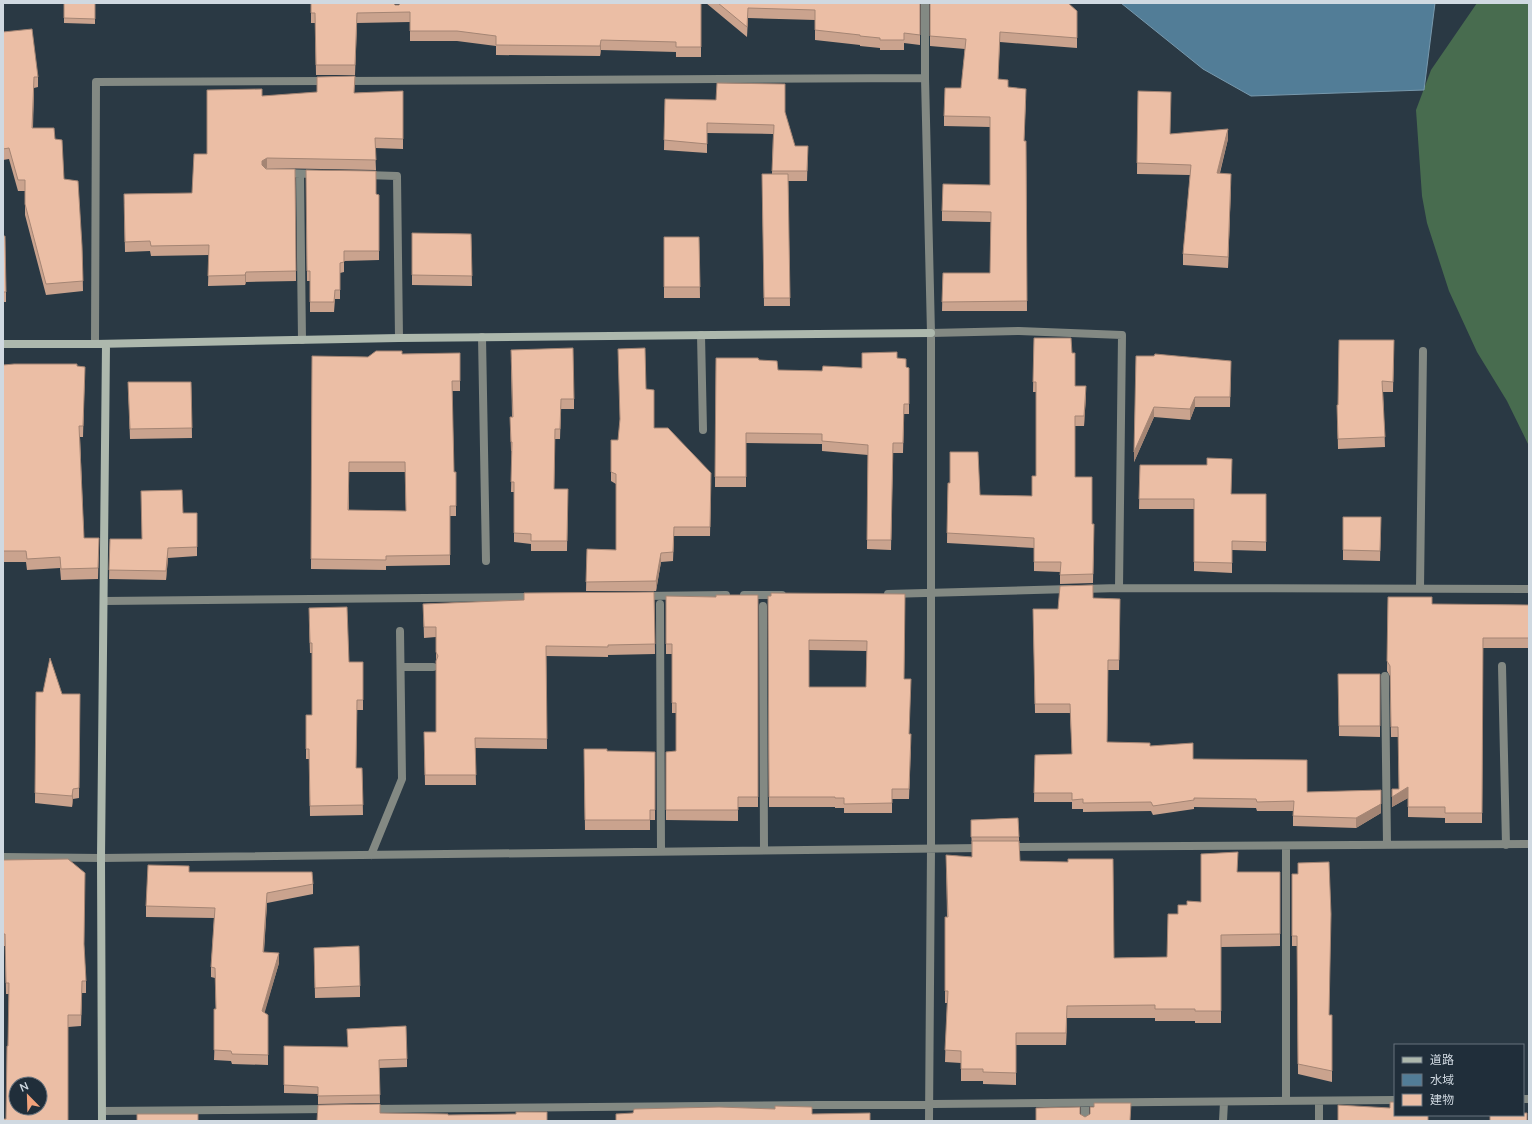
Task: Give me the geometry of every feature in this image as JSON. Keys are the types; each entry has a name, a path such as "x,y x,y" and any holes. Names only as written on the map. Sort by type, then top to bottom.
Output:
{"street":[{"path":"925,3 925,78 931,333 930,594 932,848 928,1121"},
{"path":"95,344 96,82 925,78"},
{"path":"274,173 322,174"},
{"path":"300,174 302,340"},
{"path":"360,175 397,176 399,338"},
{"path":"3,344 106,344 399,338 701,336 1019,331 1122,335 1119,588"},
{"path":"701,336 703,430"},
{"path":"482,337 486,561"},
{"path":"102,1121 101,858 106,344"},
{"path":"1420,588 1423,351"},
{"path":"882,594 930,594 1119,588 1529,589"},
{"path":"636,596 787,595"},
{"path":"104,601 541,597"},
{"path":"660,604 661,851"},
{"path":"763,606 764,850"},
{"path":"371,855 402,780 400,631"},
{"path":"1502,666 1506,844"},
{"path":"401,667 433,667"},
{"path":"1385,676 1387,845"},
{"path":"1002,848 1529,844"},
{"path":"1286,846 1286,1101"},
{"path":"3,857 101,858 987,848"},
{"path":"364,1109 1085,1104 1394,1100"},
{"path":"1319,1101 1319,1121"},
{"path":"1223,1121 1224,1102"},
{"path":"1085,1104 1085,1121"},
{"path":"102,1111 340,1109"}],"green space":[{"path":"1477,3 1529,3 1529,446 1507,401 1477,352 1449,291 1427,223 1422,196 1416,110 1431,70"}],"water":[{"path":"1121,3 1435,3 1424,90 1251,96 1203,69"}],"building":[{"path":"64,3 95,3 95,19 64,18"},
{"path":"311,3 393,3 395,5 399,5 401,3 701,3 701,47 676,47 676,42 601,40 600,46 496,45 496,36 457,31 410,31 410,12 357,13 355,65 316,65 315,13 311,13"},
{"path":"718,3 920,3 920,35 904,33 904,40 880,40 880,38 815,30 815,10 748,8 747,27"},
{"path":"930,3 1068,3 1077,11 1077,38 1000,32 998,79 1008,80 1008,87 1026,89 1024,141 1026,141 1027,301 942,302 943,273 990,273 991,212 942,211 943,184 990,185 990,117 944,116 945,88 961,88 966,39 930,36"},
{"path":"32,29 38,77 34,77 32,128 54,128 55,139 62,140 64,179 78,181 83,281 46,284 25,204 25,180 18,180 9,148 3,149 3,32"},
{"path":"355,76 354,93 403,91 403,139 375,138 376,160 267,158 262,161 262,165 266,169 295,169 296,271 246,272 245,275 208,276 209,245 151,246 150,241 125,242 124,194 192,193 194,154 207,154 207,90 262,89 262,96 317,92 317,77"},
{"path":"717,83 785,84 785,112 795,146 808,146 807,171 772,171 774,125 707,123 707,144 664,140 665,99 716,100"},
{"path":"1138,91 1171,92 1170,134 1228,129 1217,173 1231,174 1228,257 1183,254 1191,165 1137,163"},
{"path":"306,170 376,171 376,194 379,195 379,251 344,251 344,262 340,263 340,290 335,290 334,302 310,302 310,271 307,271"},
{"path":"762,174 788,174 790,298 764,298"},
{"path":"412,233 471,234 472,276 412,275"},
{"path":"3,236 5,236 6,292 3,292"},
{"path":"664,237 699,237 700,287 664,287"},
{"path":"1034,338 1071,338 1072,353 1075,353 1075,386 1086,386 1084,416 1075,416 1075,477 1092,477 1092,524 1094,524 1093,574 1060,575 1061,562 1034,562 1034,538 947,533 950,452 978,452 980,495 1032,496 1032,476 1036,476 1036,382 1033,382"},
{"path":"1339,340 1394,340 1393,382 1382,381 1385,437 1338,439 1337,405"},
{"path":"573,348 574,399 561,399 560,429 555,429 554,489 568,489 567,541 531,541 531,534 514,533 514,482 511,482 512,442 510,417 513,417 511,350"},
{"path":"645,348 646,389 654,390 654,428 668,428 711,473 710,527 674,527 673,552 661,553 656,581 586,582 587,549 616,550 616,474 611,472 611,440 618,440 620,419 618,349"},
{"path":"376,351 402,351 402,354 460,353 460,381 452,381 456,506 450,506 450,555 386,556 386,560 311,559 312,356 368,357","holes":["349,462 405,462 406,511 348,510"]},
{"path":"897,352 897,358 906,359 906,367 909,368 909,404 904,404 903,443 893,443 891,540 867,540 868,445 822,441 822,434 746,433 746,477 715,477 716,358 758,358 759,360 777,361 778,370 822,371 823,366 862,368 862,353"},
{"path":"1155,354 1231,361 1230,397 1195,397 1190,409 1154,407 1134,452 1136,356 1154,356"},
{"path":"77,364 77,366 85,367 83,426 79,426 84,538 99,538 98,568 61,569 60,557 27,559 26,551 3,551 3,365"},
{"path":"128,382 191,382 192,428 130,429"},
{"path":"1207,458 1232,459 1231,494 1266,494 1266,542 1232,541 1232,563 1194,562 1194,499 1139,499 1140,465 1207,465"},
{"path":"182,490 183,513 197,513 197,547 168,548 166,571 109,570 110,539 142,539 141,491"},
{"path":"1343,517 1381,517 1380,551 1343,550"},
{"path":"1093,585 1093,598 1120,599 1119,660 1108,660 1107,742 1150,743 1150,746 1193,743 1193,759 1307,760 1307,792 1381,790 1381,804 1356,818 1293,816 1294,801 1257,802 1256,799 1194,798 1194,800 1153,806 1151,802 1083,803 1083,799 1072,800 1072,793 1034,793 1035,755 1072,754 1070,704 1035,704 1033,609 1058,609 1060,586"},
{"path":"654,592 655,644 608,645 608,647 546,646 547,739 475,738 476,775 425,775 424,732 436,732 436,661 438,656 436,652 436,627 424,627 423,604 524,600 524,593"},
{"path":"771,593 905,594 904,679 911,679 909,789 892,789 892,803 844,804 844,798 835,797 769,797 768,596 771,596","holes":["809,640 867,641 866,687 809,687"]},
{"path":"716,595 758,595 758,797 738,797 738,810 666,810 666,752 676,751 676,703 672,703 672,644 666,644 666,596 716,597"},
{"path":"1388,597 1432,597 1432,604 1529,605 1529,638 1483,638 1482,813 1445,813 1445,807 1408,807 1408,787 1392,797 1392,789 1399,789 1398,727 1391,727 1390,666 1387,661"},
{"path":"347,607 349,662 363,662 363,700 357,700 356,768 362,768 363,805 310,806 309,749 306,749 306,715 312,715 312,643 310,643 309,608"},
{"path":"50,658 62,694 80,694 79,788 73,789 72,796 35,793 36,692 43,692"},
{"path":"1338,674 1380,674 1380,726 1339,726"},
{"path":"584,749 655,752 655,810 650,810 650,820 585,820"},
{"path":"1018,818 1019,837 971,837 971,820"},
{"path":"972,841 1019,841 1020,861 1068,862 1068,859 1113,859 1114,958 1167,957 1168,914 1178,914 1178,905 1187,905 1187,901 1201,902 1201,854 1238,852 1237,872 1280,872 1280,934 1221,935 1221,1011 1195,1011 1195,1009 1155,1009 1155,1005 1067,1006 1066,1033 1016,1033 1016,1073 983,1072 983,1069 961,1069 961,1051 945,1050 948,991 945,991 945,917 948,917 946,855 972,857"},
{"path":"68,859 85,873 84,944 86,981 82,981 81,1015 68,1015 68,1121 3,1121 3,1119 6,1119 9,983 6,983 5,934 3,934 3,860"},
{"path":"1329,862 1331,914 1329,1015 1332,1015 1332,1071 1298,1064 1297,936 1292,936 1292,874 1298,874 1298,863"},
{"path":"148,865 189,866 189,872 312,872 313,884 267,893 263,952 279,953 262,1011 268,1015 268,1055 232,1054 231,1051 214,1050 214,1009 216,1009 215,968 211,967 215,908 146,906"},
{"path":"359,946 360,986 315,988 314,948"},
{"path":"406,1026 407,1059 379,1060 380,1095 318,1096 318,1087 284,1085 284,1046 348,1047 347,1029"},
{"path":"1390,1102 1394,1102 1394,1116 1428,1116 1428,1121 1338,1121 1338,1105 1390,1108"},
{"path":"1094,1103 1131,1103 1130,1121 1036,1121 1036,1108 1080,1107 1080,1114 1085,1117 1090,1114 1090,1107 1094,1107"},
{"path":"380,1104 380,1113 448,1115 547,1112 547,1121 317,1121 318,1105"},
{"path":"775,1106 812,1107 812,1114 870,1113 870,1121 616,1121 616,1114 633,1113 634,1109 719,1107 775,1109"},
{"path":"1524,1113 1527,1113 1527,1121 1490,1121 1490,1116 1524,1116"},
{"path":"137,1114 198,1114 198,1121 137,1121"}]}
